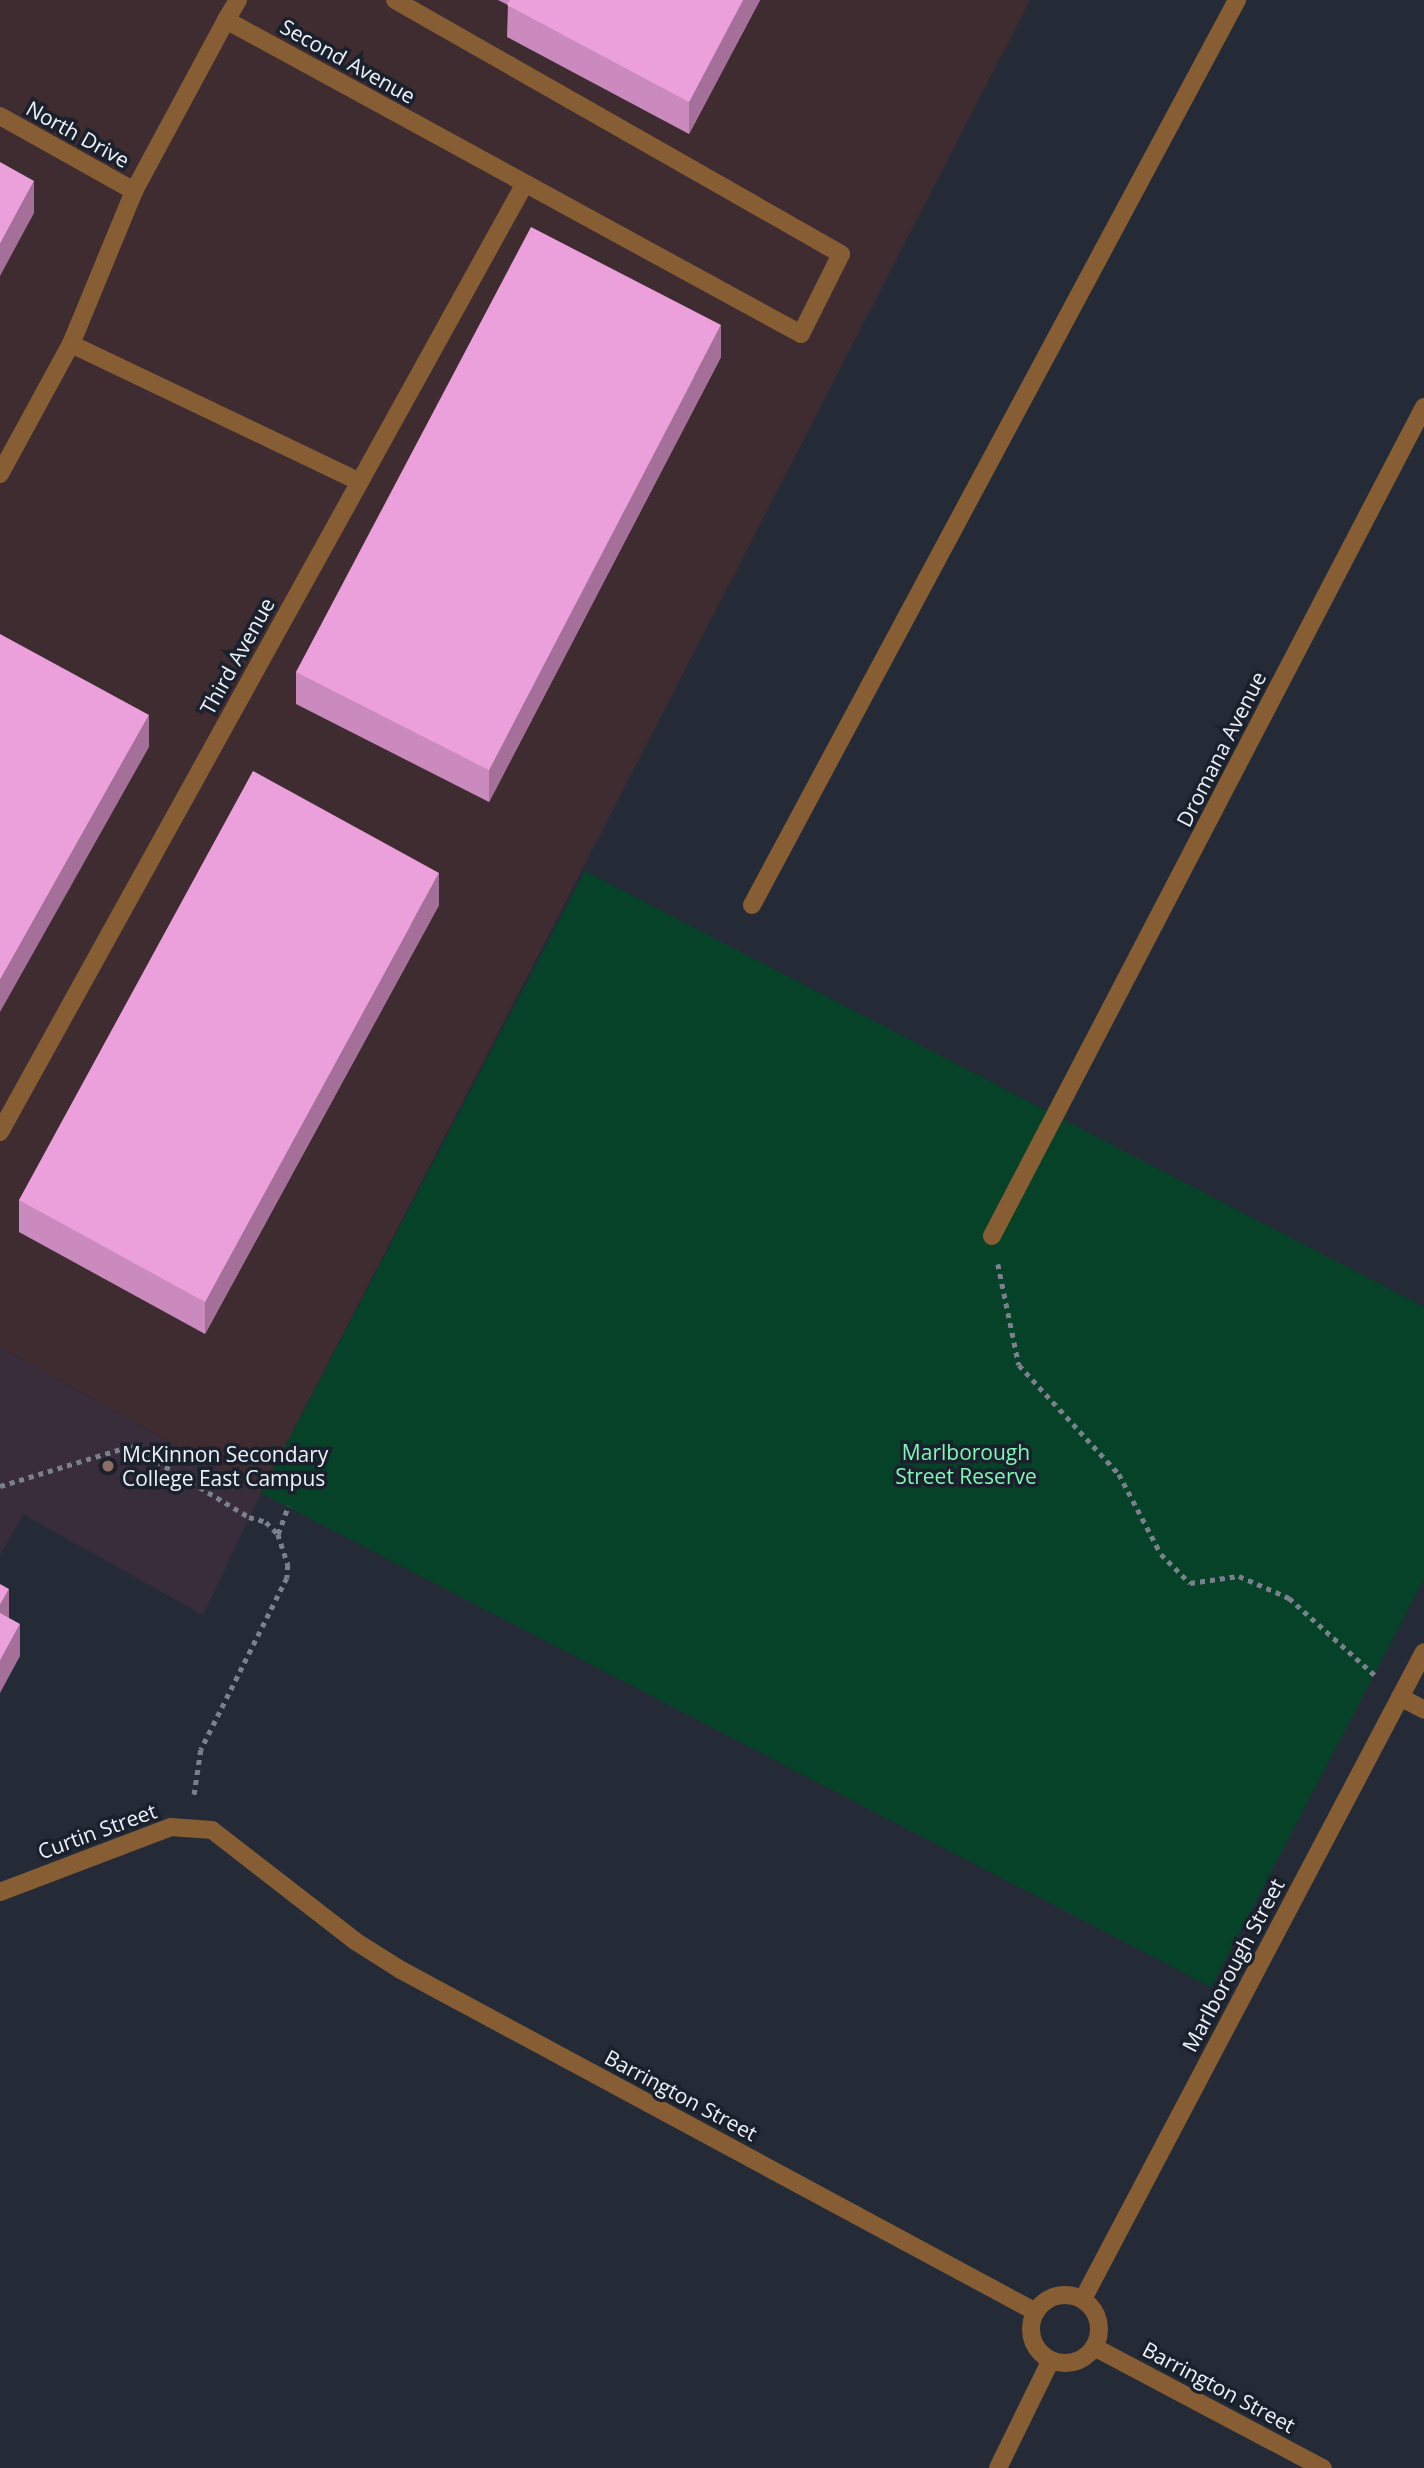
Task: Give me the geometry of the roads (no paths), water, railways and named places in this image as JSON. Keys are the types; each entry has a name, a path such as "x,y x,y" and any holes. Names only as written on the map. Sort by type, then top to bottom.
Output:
{"street":[{"path":"0,474 71,344 134,191 238,0"},
{"name":"Second Avenue","path":"226,20 801,334 841,254 395,0"},
{"path":"752,905 1237,0"},
{"name":"North Drive","path":"0,116 134,191"},
{"name":"Third Avenue","path":"0,1132 524,185"},
{"path":"71,344 359,482"},
{"name":"Dromana Avenue","path":"992,1236 1059,1112 1424,407"},
{"name":"Marlborough Street","path":"1083,2299 1424,1652"},
{"path":"1400,1697 1424,1710"},
{"name":"Curtin Street","path":"0,1892 151,1834 190,1825 212,1830 313,1906"},
{"name":"Barrington Street","path":"313,1906 401,1970 1035,2312"},
{"path":"1051,2298 1083,2299 1091,2306 1100,2326 1094,2347 1075,2362 1051,2360 1042,2354 1032,2334 1035,2312 1051,2298"},
{"name":"Barrington Street","path":"1094,2347 1323,2468"},
{"path":"998,2468 1051,2360"}],"place":[{"name":"McKinnon Secondary College East Campus","path":"108,1466"}],"park label":[{"name":"Marlborough Street Reserve","path":"966,1464"}]}
